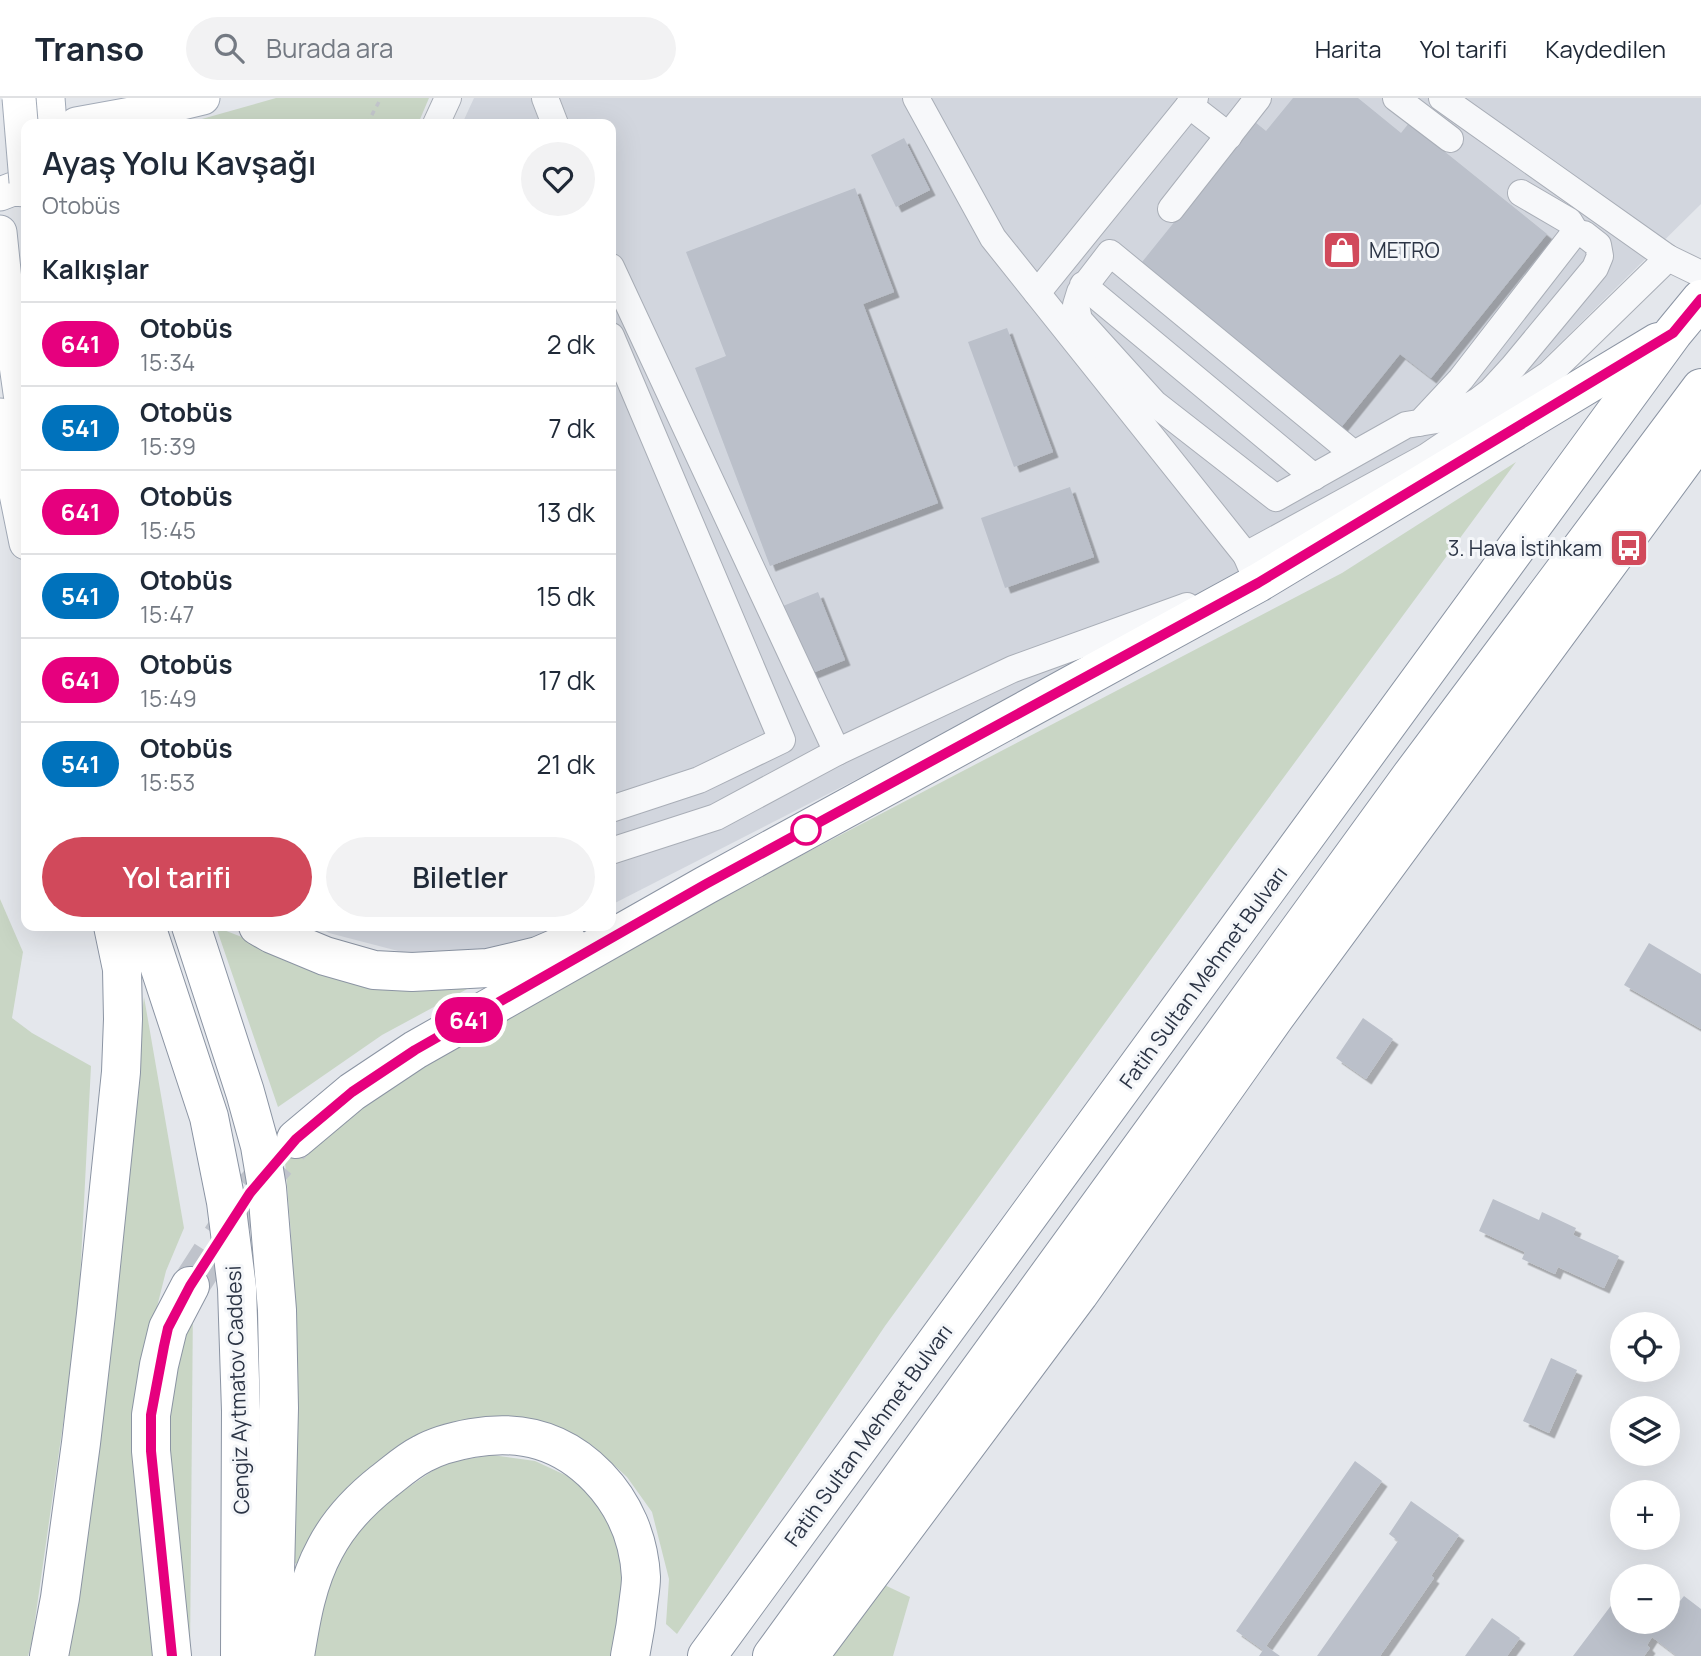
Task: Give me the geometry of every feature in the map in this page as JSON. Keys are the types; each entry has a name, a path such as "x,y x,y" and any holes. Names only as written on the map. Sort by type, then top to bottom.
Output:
{"highway":[{"name":"Fatih Sultan Mehmet Bulvarı","path":"707,1656 1673,333 1701,299"},
{"path":"296,1139 352,1092 415,1050 1252,570 1673,333"},
{"path":"772,1656 1411,776 1701,388"},
{"path":"809,1656 1071,1305 1282,1006 1701,437"},
{"path":"616,922 706,884"},
{"path":"49,1656 60,1598 81,1443 121,1072 122,968 114,931"},
{"name":"Cengiz Aytmatov Caddesi","path":"148,931 209,1117 226,1202 237,1287 242,1411 240,1656"},
{"name":"Cengiz Aytmatov Caddesi","path":"193,931 245,1092 260,1146 267,1188 277,1310 279,1408 273,1656"},
{"path":"267,931 325,956 374,970 412,972 488,968 538,956 596,931"},
{"path":"172,1656 151,1451 151,1415 168,1328 190,1286"},
{"path":"802,1656 819,1624 907,1499 953,1409"},
{"path":"296,1656 312,1576 325,1548 352,1508 400,1467 422,1454 447,1443 502,1435 537,1439 555,1446 587,1466 612,1492 628,1517 641,1578 630,1656"}],"main road":[{"path":"19,98 21,122"},
{"path":"48,98 50,119"},
{"path":"104,119 203,98"},
{"path":"0,130 21,129"},
{"path":"0,194 13,189 21,190"},
{"path":"0,232 21,400"},
{"path":"0,415 21,518"}],"street":[{"path":"438,119 447,98"},
{"path":"545,98 553,119"},
{"path":"916,98 993,238 1252,570"},
{"path":"1171,209 1258,98"},
{"path":"1396,98 1450,139"},
{"path":"1442,98 1668,258 1701,274"},
{"path":"1037,293 1192,101 1229,136"},
{"path":"1521,193 1569,221 1577,234"},
{"path":"1354,454 1110,253 1083,285 1076,305 1079,320 1154,403 1276,498 1379,440 1413,424 1450,418 1491,391 1595,268 1600,256 1598,245 1584,234 1577,234 1569,240 1461,379 1413,424"},
{"path":"616,849 716,817 837,752 1013,670 1202,600 1426,457 1549,374 1668,258"},
{"path":"616,278 837,752"},
{"path":"1083,285 1314,477"},
{"path":"616,348 782,740 699,780 616,807"},
{"path":"1413,424 1426,457"},
{"path":"1379,440 1398,474"},
{"path":"699,780 716,817"}],"path":[{"path":"370,119 380,98"}],"shaded area":[{"path":"474,98 1701,98 1701,204 1446,458 1125,642 616,902 616,119 464,119"},
{"path":"326,931 552,931 506,949 425,958"}],"green space":[{"path":"276,98 429,98 420,119 202,119"},
{"path":"1516,462 885,1326 677,1634 666,1624 669,1579 652,1512 627,1477 593,1446 547,1425 471,1419 303,1563 286,1564 294,1338 291,1235 285,1161 443,1045 1342,573"},
{"path":"0,899 23,952 12,1018 32,1033 91,1066 78,1319 28,1656 0,1656"},
{"path":"217,931 226,931 306,962 482,981 382,1035 278,1107"},
{"path":"144,997 184,1228 166,1271 145,1355 159,1656 58,1656 79,1539"},
{"path":"193,1300 190,1656 168,1432 174,1360"},
{"path":"492,1455 535,1461 576,1480 603,1511 621,1552 627,1613 614,1656 308,1656 324,1581 368,1515 444,1463"},
{"path":"876,1581 910,1597 893,1656 825,1656"}],"building":[{"name":"METRO","path":"1293,98 1358,98 1401,133 1409,123 1547,234 1431,378 1400,354 1339,430 1138,267 1255,122 1266,131"},
{"path":"904,138 930,190 896,207 871,155"},
{"path":"855,188 894,292 863,304 938,503 770,566 695,368 726,356 686,252"},
{"path":"1007,328 1053,452 1014,467 968,342"},
{"path":"1070,487 1094,557 1005,588 981,518"},
{"path":"818,592 845,660 810,674 783,606"},
{"path":"1649,943 1701,974 1701,1029 1624,985"},
{"path":"1363,1018 1393,1039 1366,1079 1336,1058"},
{"path":"1493,1199 1539,1220 1542,1212 1576,1228 1573,1235 1619,1256 1604,1288 1558,1267 1555,1274 1522,1259 1525,1252 1479,1231"},
{"path":"1551,1358 1577,1370 1549,1433 1523,1421"},
{"path":"1355,1461 1382,1481 1266,1646 1280,1656 1259,1656 1263,1650 1236,1631"},
{"path":"1411,1501 1459,1535 1431,1576 1434,1578 1380,1656 1317,1656 1398,1541 1389,1534"},
{"path":"1684,1596 1701,1609 1701,1656 1677,1656 1652,1637 1647,1645 1650,1648 1644,1656 1573,1656 1610,1607 1610,1634 1680,1634 1680,1601"},
{"path":"1492,1618 1520,1638 1507,1656 1465,1656"}],"tunnel":[{"path":"190,1286 250,1193 296,1139"}],"bus line":[{"name":"641","path":"172,1656 151,1451 151,1415 159,1365 168,1328 190,1286 250,1193 296,1139 352,1092 415,1050 706,884 1258,583 1673,333 1701,299"}],"place":[{"name":"METRO","path":"1342,250"},
{"name":"3. Hava İstihkam","path":"1629,548"}]}
